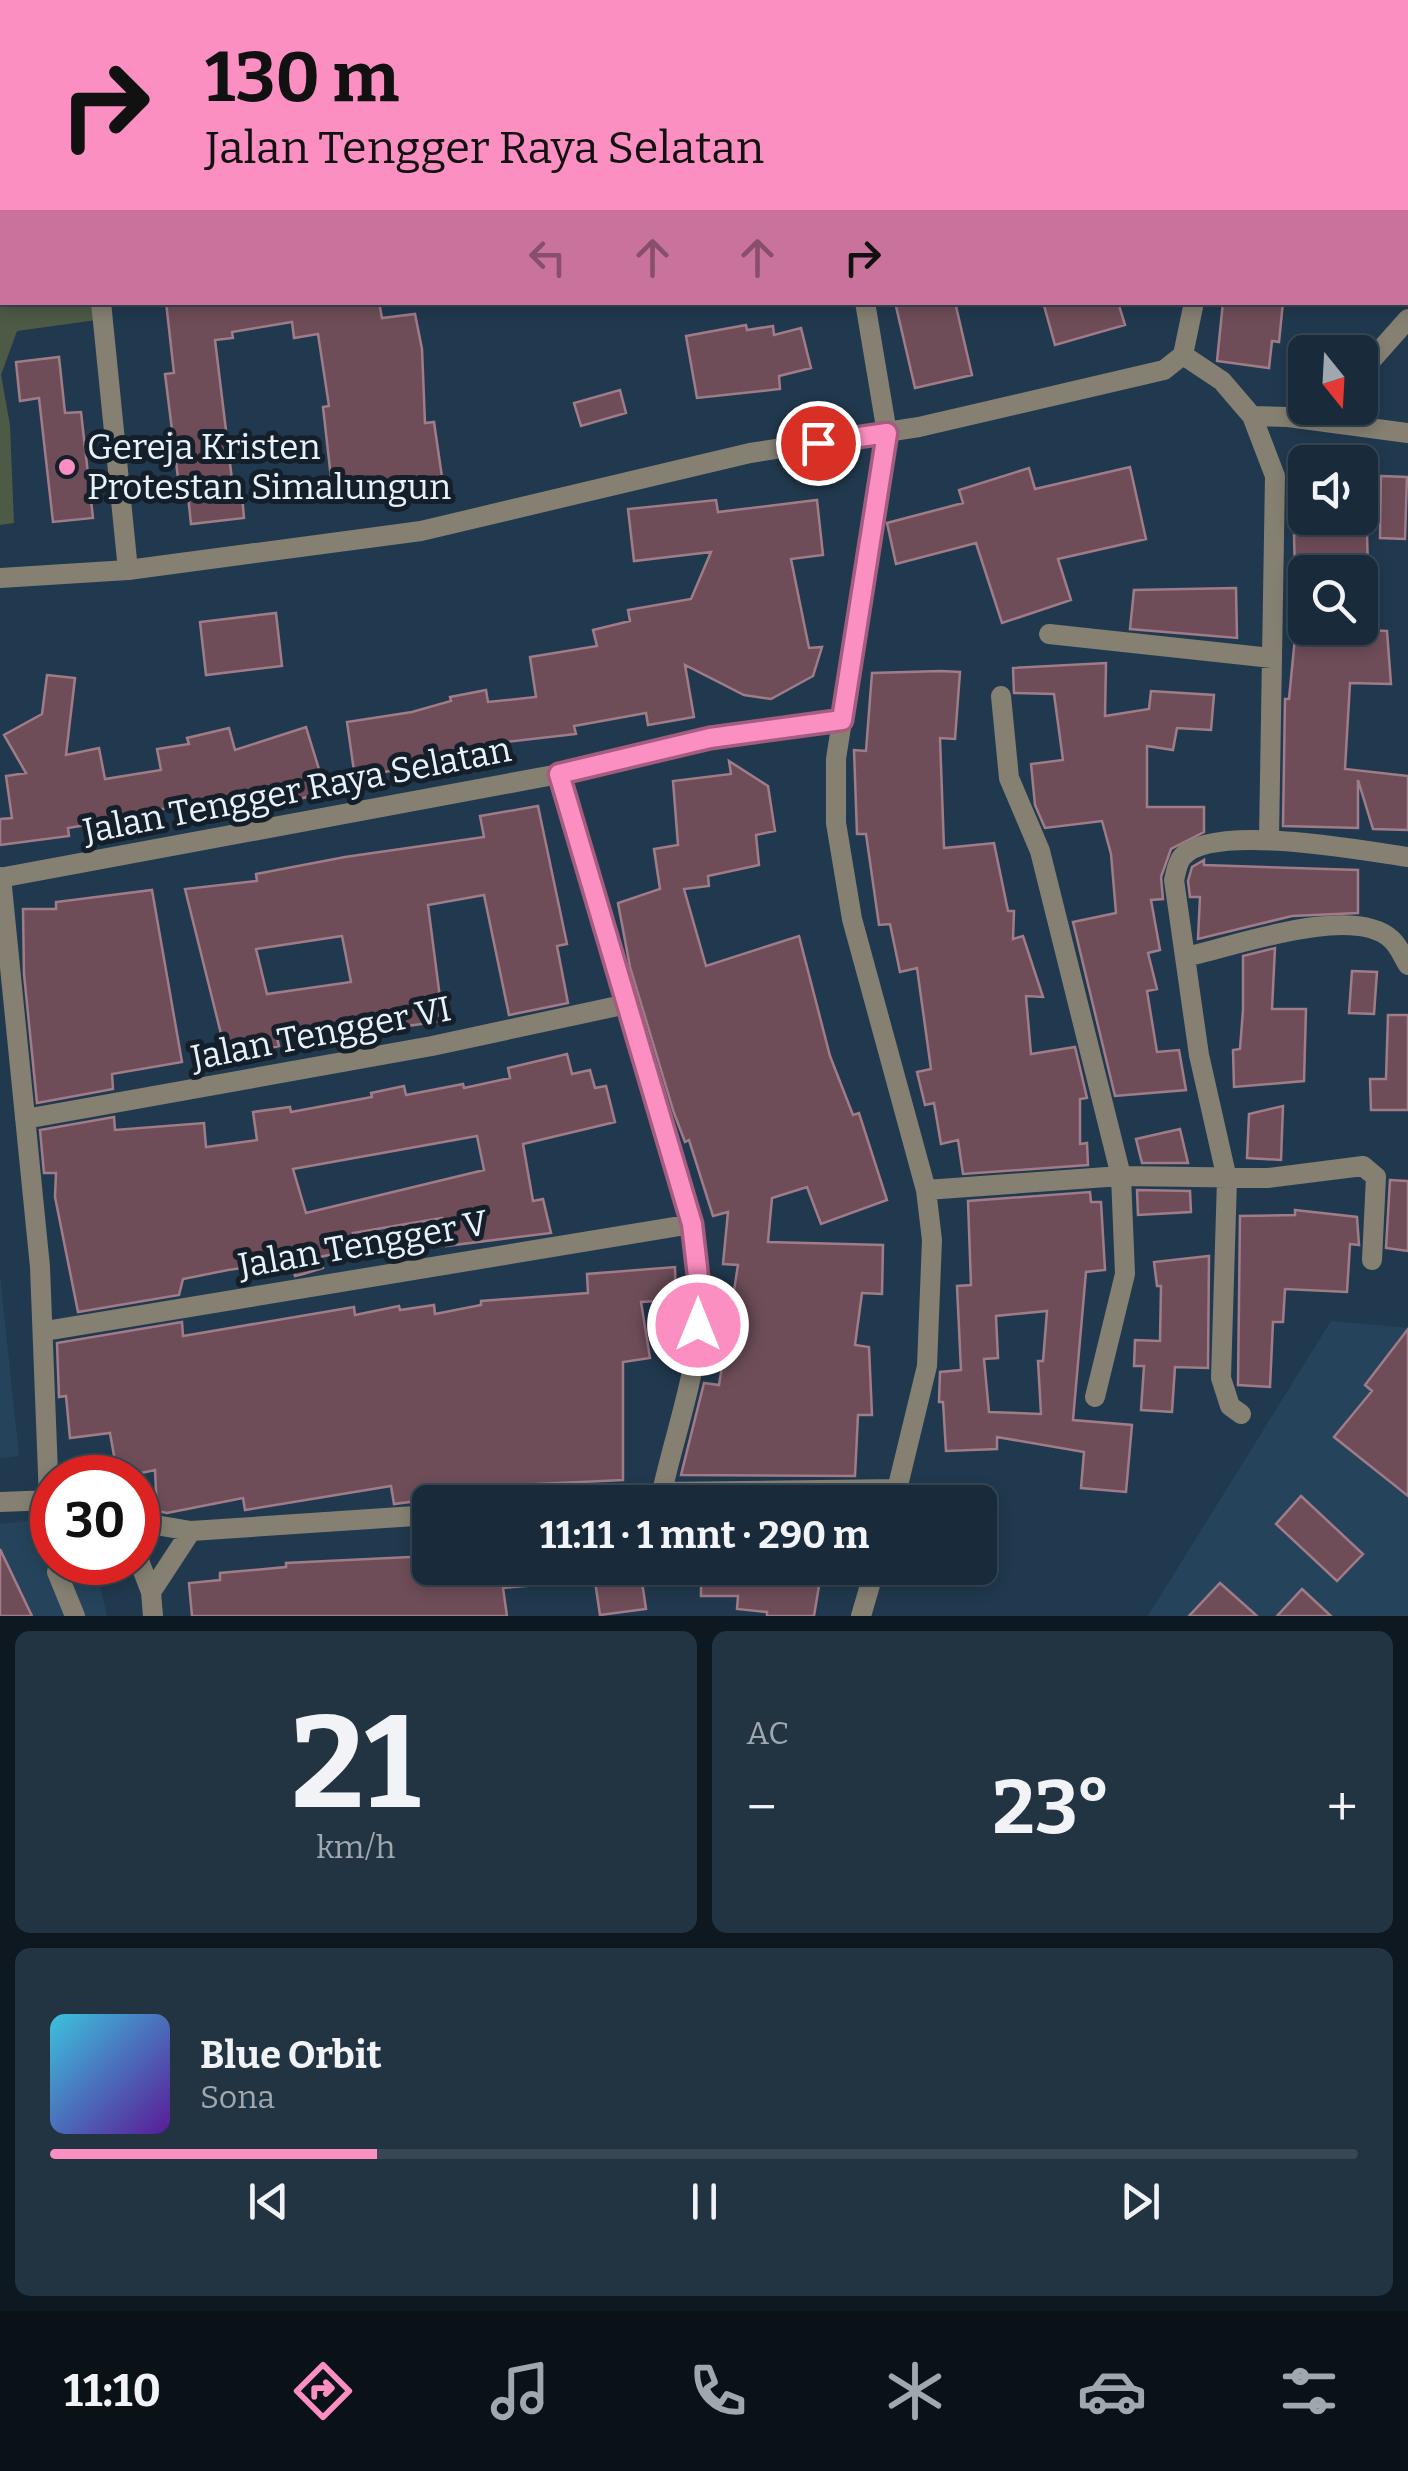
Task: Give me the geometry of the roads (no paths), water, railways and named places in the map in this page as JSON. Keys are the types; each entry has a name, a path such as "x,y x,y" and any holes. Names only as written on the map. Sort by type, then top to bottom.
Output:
{"street":[{"path":"101,305 128,570"},
{"path":"866,305 887,433 842,720 836,822 852,919 926,1190 933,1276 928,1366 899,1485"},
{"path":"0,578 128,570 421,530 750,452 887,433 1164,370 1183,355 1193,305"},
{"path":"1378,353 1408,319"},
{"path":"1183,355 1222,381 1252,416 1275,476 1269,838"},
{"path":"1252,416 1288,416"},
{"path":"1373,425 1408,433"},
{"path":"1049,634 1272,658"},
{"path":"1001,696 1009,778 1040,851 1120,1176 1123,1287 1094,1397"},
{"name":"Jalan Tengger Raya Selatan","path":"0,878 559,774 710,738 842,720"},
{"path":"559,774 692,1224 700,1294 698,1325 689,1384 664,1485"},
{"path":"1241,1414 1230,1406 1221,1378 1228,1179 1198,1054 1174,880 1182,856 1200,847 1269,838 1408,857"},
{"path":"0,878 45,1331 49,1455"},
{"path":"1185,956 1323,926 1366,927 1389,937 1408,966"},
{"name":"Jalan Tengger VI","path":"25,1119 432,1046 627,1004"},
{"path":"926,1190 1120,1176 1228,1179 1363,1166 1376,1177 1372,1260"},
{"name":"Jalan Tengger V","path":"45,1331 692,1224"},
{"path":"0,1502 30,1500"},
{"path":"160,1526 191,1531 412,1516"},
{"path":"151,1592 191,1531"},
{"path":"63,1585 74,1616"},
{"path":"148,1585 153,1616"},
{"path":"861,1616 870,1585"}],"place":[{"name":"Gereja Kristen Protestan Simalungun","path":"67,467"}]}
